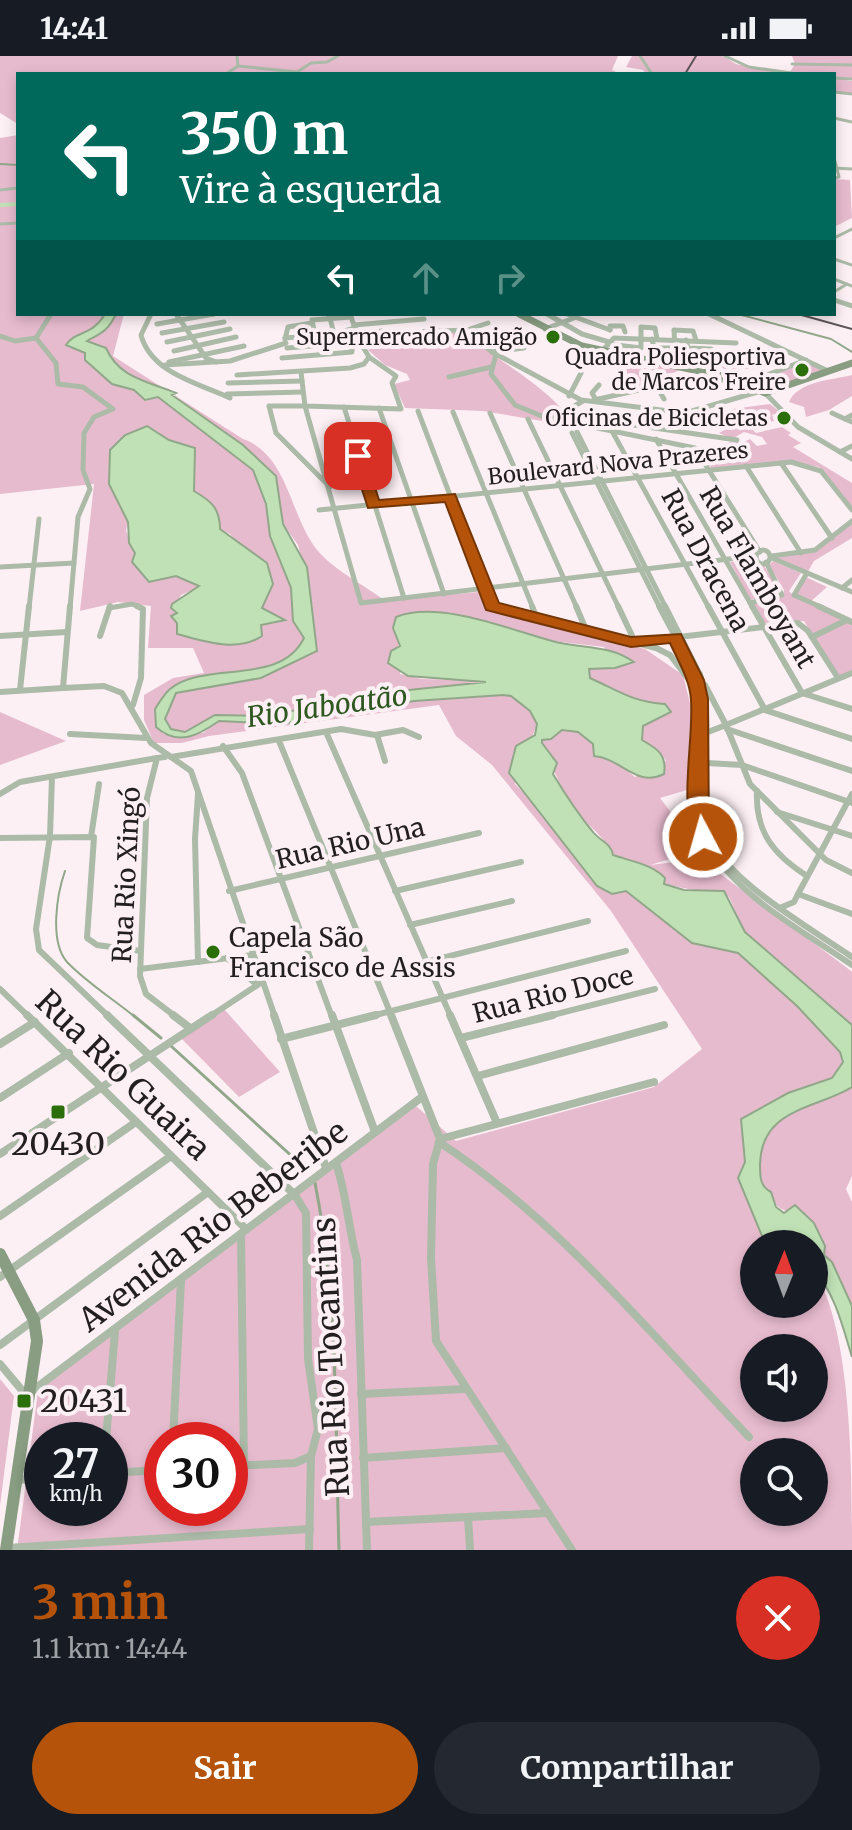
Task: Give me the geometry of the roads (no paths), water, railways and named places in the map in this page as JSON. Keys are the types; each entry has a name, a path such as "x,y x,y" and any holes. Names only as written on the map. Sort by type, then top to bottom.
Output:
{"main road":[{"path":"523,316 573,343 736,379 763,392 852,363"},
{"path":"0,1254 5,1274 34,1320 37,1352 6,1549"}],"street":[{"path":"237,56 238,66"},
{"path":"229,72 238,66 297,72 311,63 327,62 338,56"},
{"path":"725,56 749,67 781,72"},
{"path":"788,72 792,56"},
{"path":"792,64 852,65"},
{"path":"842,119 847,113"},
{"path":"836,118 852,122"},
{"path":"0,336 15,341 36,338 50,316"},
{"path":"150,316 141,340 146,352 179,366 218,363 286,343 334,334 354,326 424,319"},
{"path":"178,316 204,354 218,363"},
{"path":"157,324 203,316"},
{"path":"290,358 286,343 288,327 330,316 334,334"},
{"path":"330,487 276,433 269,406 401,409 392,383 396,376 369,357 360,343 350,316"},
{"path":"371,316 382,333"},
{"path":"390,316 392,322"},
{"path":"529,319 539,316"},
{"path":"550,316 582,334 640,348 641,327 655,328 654,348 675,348 674,330 693,331 696,340"},
{"path":"570,316 593,327 610,330"},
{"path":"713,316 828,371"},
{"path":"545,329 574,318"},
{"path":"162,333 224,322"},
{"path":"312,323 315,336"},
{"path":"382,333 467,330 488,323"},
{"path":"602,351 610,341 610,326 623,326 625,332"},
{"path":"574,338 593,327"},
{"path":"167,342 230,329"},
{"path":"467,330 494,353 569,396 590,401 655,412 700,411 763,392 798,427 852,459"},
{"path":"286,343 380,342 382,333"},
{"path":"174,351 236,337"},
{"path":"36,338 58,369 58,384 83,387 113,409 94,417 84,433 83,470 90,489 79,511 63,688"},
{"path":"610,341 673,339 708,342 711,349 688,349 686,341"},
{"path":"686,341 735,343 736,353"},
{"path":"282,358 352,352 352,342"},
{"path":"166,363 244,346"},
{"path":"494,353 524,348"},
{"path":"494,353 491,367 493,377 515,405 552,419 696,449 757,554"},
{"path":"237,375 356,367 369,357"},
{"path":"746,383 806,360"},
{"path":"166,363 169,370 230,398"},
{"path":"169,370 179,366"},
{"path":"449,377 491,367"},
{"path":"301,372 305,405 361,603 757,554 852,592"},
{"path":"569,396 581,373"},
{"path":"552,419 590,401 690,379 736,379"},
{"path":"228,383 302,381"},
{"path":"590,401 599,385"},
{"path":"657,387 664,399"},
{"path":"222,394 303,392"},
{"path":"344,407 404,598"},
{"path":"379,408 444,594"},
{"path":"418,411 492,606 633,642 670,655 689,680"},
{"path":"700,411 714,423"},
{"path":"453,412 537,619"},
{"path":"645,431 655,412"},
{"path":"490,413 587,632"},
{"path":"832,413 852,422"},
{"path":"845,419 852,415"},
{"path":"528,419 633,642"},
{"path":"697,425 724,420"},
{"path":"606,421 645,431 737,440"},
{"name":"Rua Dracena","path":"612,431 763,708"},
{"path":"574,432 678,637 719,710 742,765 757,791 818,852 834,865 852,873"},
{"name":"Rua Flamboyant","path":"656,439 802,693"},
{"path":"840,452 852,446"},
{"path":"304,460 320,457"},
{"name":"Boulevard Nova Prazeres","path":"319,510 802,462 819,467 852,510"},
{"path":"781,463 832,538"},
{"path":"746,466 801,553"},
{"path":"20,690 39,519"},
{"path":"770,559 815,550 852,521"},
{"path":"750,603 782,595 770,559"},
{"path":"0,567 74,563"},
{"path":"807,573 794,590 794,595 850,621"},
{"path":"842,588 852,580"},
{"path":"100,636 110,606 132,604 143,609 141,678 133,705"},
{"path":"812,637 850,621"},
{"path":"633,642 798,623 812,637 840,678 852,681"},
{"path":"0,636 67,632"},
{"path":"678,637 696,680 700,699 698,812 699,825 710,852 732,877 852,965"},
{"path":"707,733 852,673"},
{"path":"700,674 707,700 705,819 710,839 728,865 836,946 852,954"},
{"path":"0,692 110,687 133,705 147,738 165,757 191,771 260,983 326,1168"},
{"path":"802,693 852,709"},
{"path":"763,708 852,739"},
{"path":"719,710 735,719"},
{"path":"727,727 852,771"},
{"path":"0,805 1,793 20,782 223,746 352,729 377,735 403,730 419,737"},
{"path":"326,732 497,1123"},
{"path":"70,734 147,738"},
{"path":"377,735 385,761"},
{"path":"279,741 390,1011 439,1141 432,1174 434,1331 440,1352 572,1550"},
{"path":"223,746 238,766 375,1132"},
{"name":"Rua Rio Xingó","path":"165,757 147,798 140,969 146,994 190,1028"},
{"path":"707,763 742,765 851,800 818,852 794,902 782,907"},
{"path":"52,777 50,836 36,929 39,950 295,1195 306,1213 308,1359 318,1429 311,1456 309,1550"},
{"path":"99,784 92,837 87,938 97,945 141,951"},
{"path":"198,962 195,839 199,790"},
{"path":"757,791 755,807 760,833 775,854 807,876"},
{"path":"777,812 852,836"},
{"name":"Rua Rio Una","path":"229,891 479,833"},
{"path":"0,838 92,837"},
{"path":"395,891 521,862"},
{"path":"798,894 852,914"},
{"path":"410,925 512,901"},
{"path":"426,962 588,921"},
{"path":"281,1039 626,951"},
{"path":"140,969 253,955"},
{"path":"227,958 260,983"},
{"path":"0,1154 260,983"},
{"name":"Rua Rio Doce","path":"461,1038 655,989"},
{"name":"Rua Rio Guaira","path":"2,993 69,1053 244,1232"},
{"path":"0,1044 35,1022"},
{"path":"478,1076 664,1025"},
{"path":"0,1098 69,1053"},
{"path":"439,1141 654,1082"},
{"name":"Avenida Rio Beberibe","path":"31,1395 422,1097"},
{"path":"0,1216 136,1122"},
{"path":"439,1141 468,1161 558,1236 749,1437"},
{"path":"5,1274 171,1156"},
{"name":"Rua Rio Tocantins","path":"336,1163 348,1199 348,1228 357,1260 367,1550"},
{"path":"0,1345 208,1192"},
{"path":"244,1232 244,1422"},
{"path":"174,1422 181,1281"},
{"path":"107,1422 115,1331"},
{"path":"0,1364 31,1395"},
{"path":"361,1394 465,1389"},
{"path":"363,1458 506,1448"},
{"path":"248,1465 295,1463 311,1456"},
{"path":"17,1480 24,1479"},
{"path":"366,1522 548,1513"},
{"path":"468,1517 470,1550"},
{"path":"6,1549 310,1529"}],"water":[{"name":"Rio Jaboatão","path":"104,316 115,316 107,328 87,341 106,348 126,372 176,393 172,395 243,445 276,476 283,524 307,567 317,651 261,678 176,693 165,719 171,729 185,732 215,715 269,716 370,694 486,682 408,676 388,663 391,651 400,646 393,628 396,617 413,613 432,612 474,618 552,641 614,652 634,662 615,668 589,669 590,678 635,698 665,704 671,712 643,726 642,740 663,757 664,774 654,777 637,775 594,756 593,744 578,732 562,730 551,739 542,740 542,743 557,763 553,774 562,789 613,855 654,869 665,878 664,884 684,890 724,891 745,932 852,1025 852,1087 792,1113 769,1132 763,1146 761,1181 771,1192 776,1207 784,1213 795,1205 817,1230 760,1230 738,1178 745,1162 741,1119 788,1093 832,1078 843,1062 840,1052 797,1006 738,953 692,943 626,891 612,894 597,886 509,773 516,746 535,735 537,724 530,711 511,696 414,701 281,724 219,721 204,731 180,738 156,727 155,709 170,689 185,680 278,663 293,653 304,638 293,621 291,588 270,536 266,504 253,470 158,397 145,400 134,390 112,384 85,360 85,353 66,345"},
{"path":"147,426 169,440 195,448 194,491 213,506 220,529 267,563 273,584 262,608 285,620 261,625 262,636 231,645 177,634 177,623 171,616 177,613 171,608 172,604 199,586 176,576 149,582 132,562 135,553 129,543 128,522 109,484 110,450 125,435"},
{"path":"828,1258 852,1306 852,1357 842,1323 828,1291"}],"waterway":[{"path":"0,164 16,165"},
{"path":"0,205 16,204"},
{"path":"745,316 831,339 852,352"},
{"path":"65,871 56,917 61,953 83,976 135,1017"},
{"path":"133,1015 161,1038"},
{"path":"171,1046 307,1170"},
{"path":"315,1183 332,1320 339,1550"}],"tram line":[{"path":"686,72 696,56"},
{"path":"805,316 852,329"}],"place":[{"name":"Supermercado Amigão","path":"553,337"},
{"name":"Quadra Poliesportiva de Marcos Freire","path":"802,370"},
{"name":"Oficinas de Bicicletas","path":"784,418"},
{"name":"Capela São Francisco de Assis","path":"213,952"},
{"name":"20430","path":"58,1112"},
{"name":"20431","path":"24,1401"}]}
